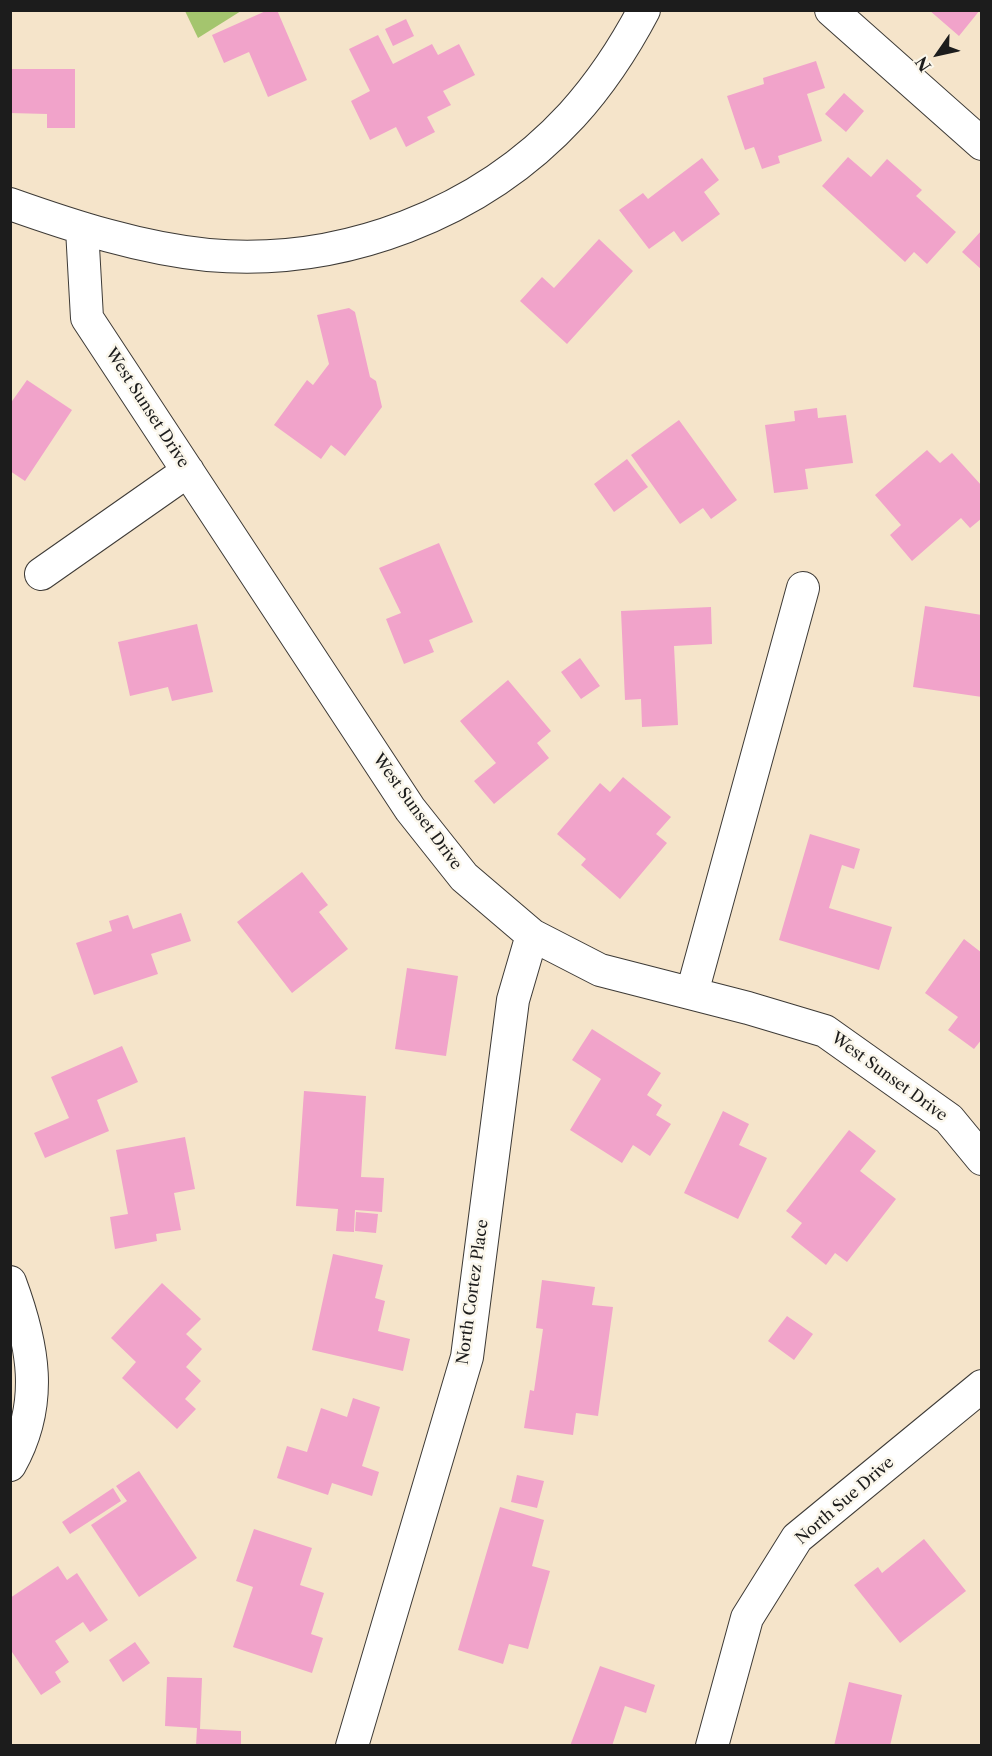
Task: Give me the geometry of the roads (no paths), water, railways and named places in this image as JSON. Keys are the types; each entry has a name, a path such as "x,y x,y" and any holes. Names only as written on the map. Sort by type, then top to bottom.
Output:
{"street":[{"path":"10,204 82,229 158,247 208,255 259,256 309,252 358,243 406,228 470,196 536,150 572,115 604,76 645,10"},
{"path":"831,10 981,144"},
{"name":"West Sunset Drive","path":"82,229 87,318 410,809 464,877 532,935 600,970 692,993 825,1031 949,1119 981,1159"},
{"path":"41,574 188,471"},
{"path":"692,993 803,588"},
{"name":"North Cortez Place","path":"352,1746 466,1357 513,999 532,935"},
{"path":"10,1282 27,1330 33,1374 28,1417 10,1465"},
{"name":"North Sue Drive","path":"712,1746 747,1618 797,1538 981,1386"}]}
